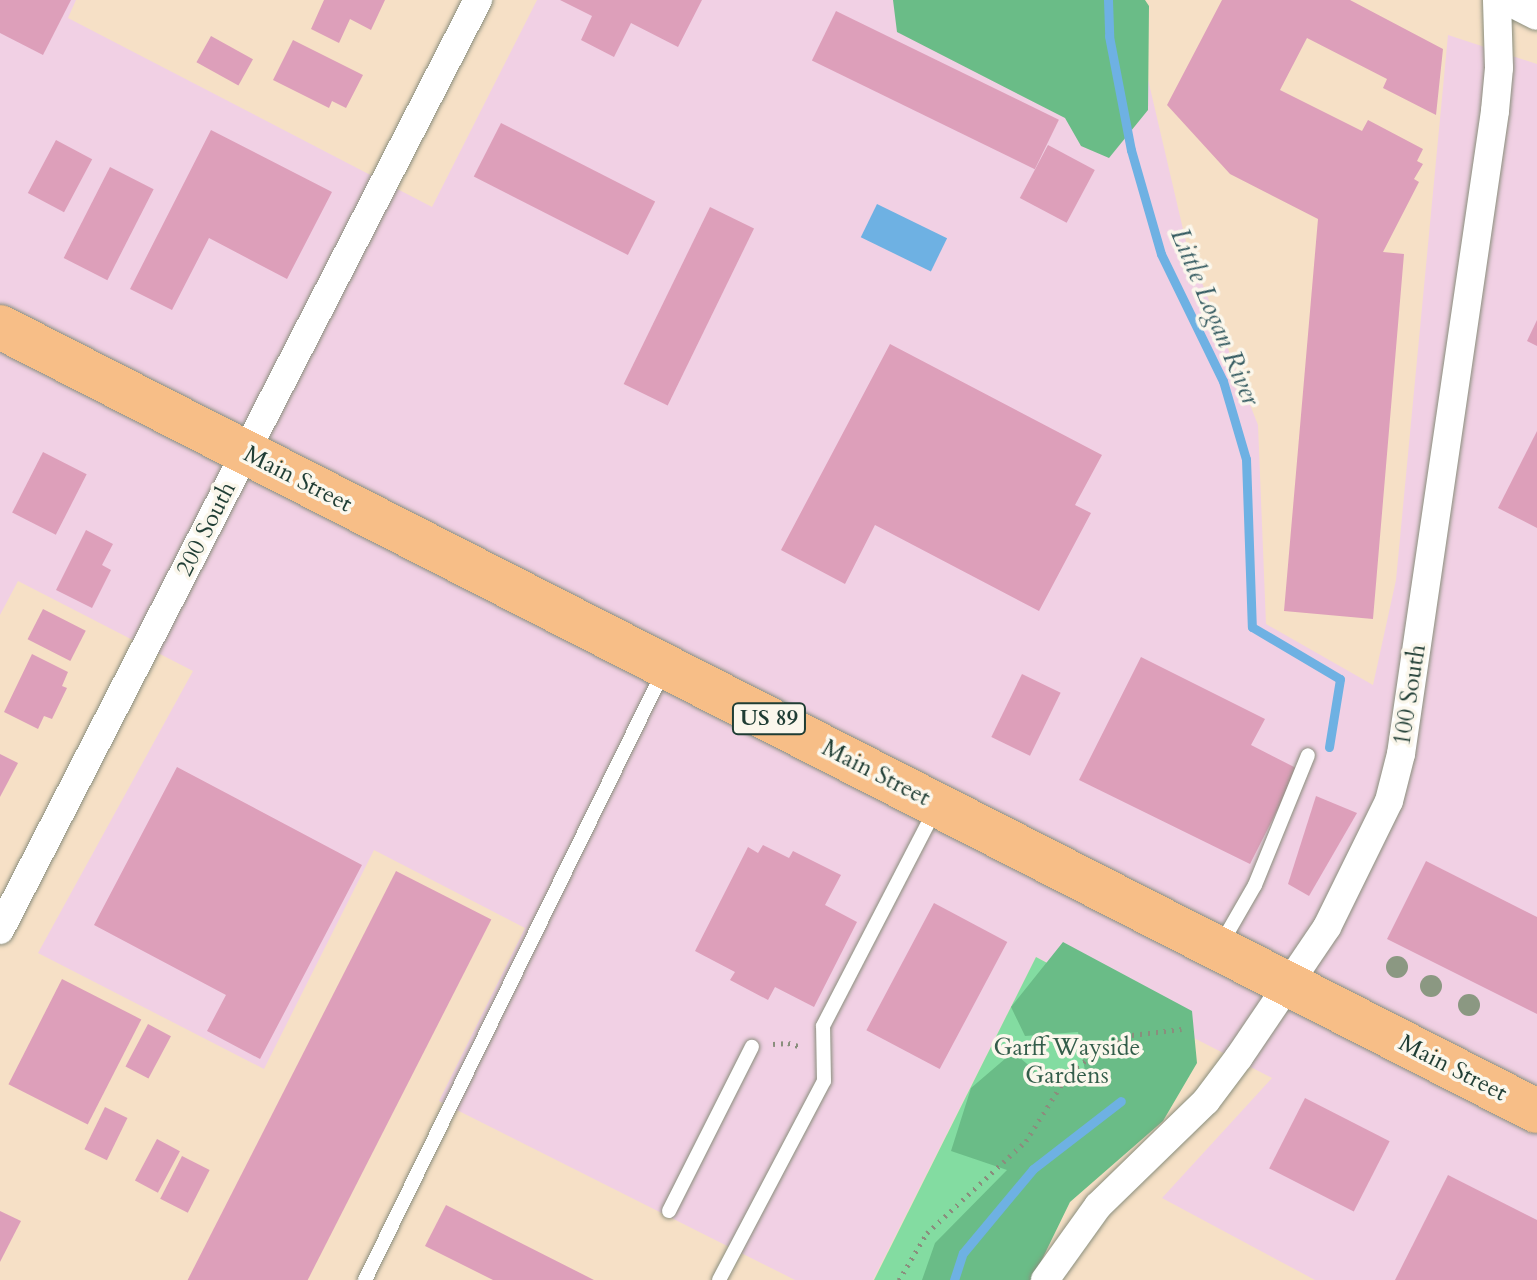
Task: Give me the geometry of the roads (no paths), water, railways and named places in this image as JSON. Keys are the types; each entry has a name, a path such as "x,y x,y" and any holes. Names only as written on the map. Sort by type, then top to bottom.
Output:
{"highway":[{"name":"Main Street","path":"0,327 1537,1111"}],"street":[{"name":"200 South","path":"0,930 478,0"},
{"name":"100 South","path":"1045,1280 1098,1206 1206,1101 1290,985 1327,927 1389,801 1401,754 1495,111 1499,68 1497,0"},
{"path":"1512,0 1537,13"}],"lane":[{"path":"365,1280 666,666"},
{"path":"1219,948 1255,885 1308,755"},
{"path":"719,1280 824,1081 823,1026 937,805"},
{"path":"669,1211 752,1047"}],"water":[{"path":"877,204 947,238 931,271 861,237"}],"waterway":[{"name":"Little Logan River","path":"1108,0 1109,36 1131,150 1161,254 1223,381 1246,459 1252,627 1340,679 1329,747"},
{"name":"Little Logan River","path":"954,1280 963,1253 1033,1169 1121,1101"}],"park label":[{"name":"Garff Wayside Gardens","path":"1067,1062"}]}
